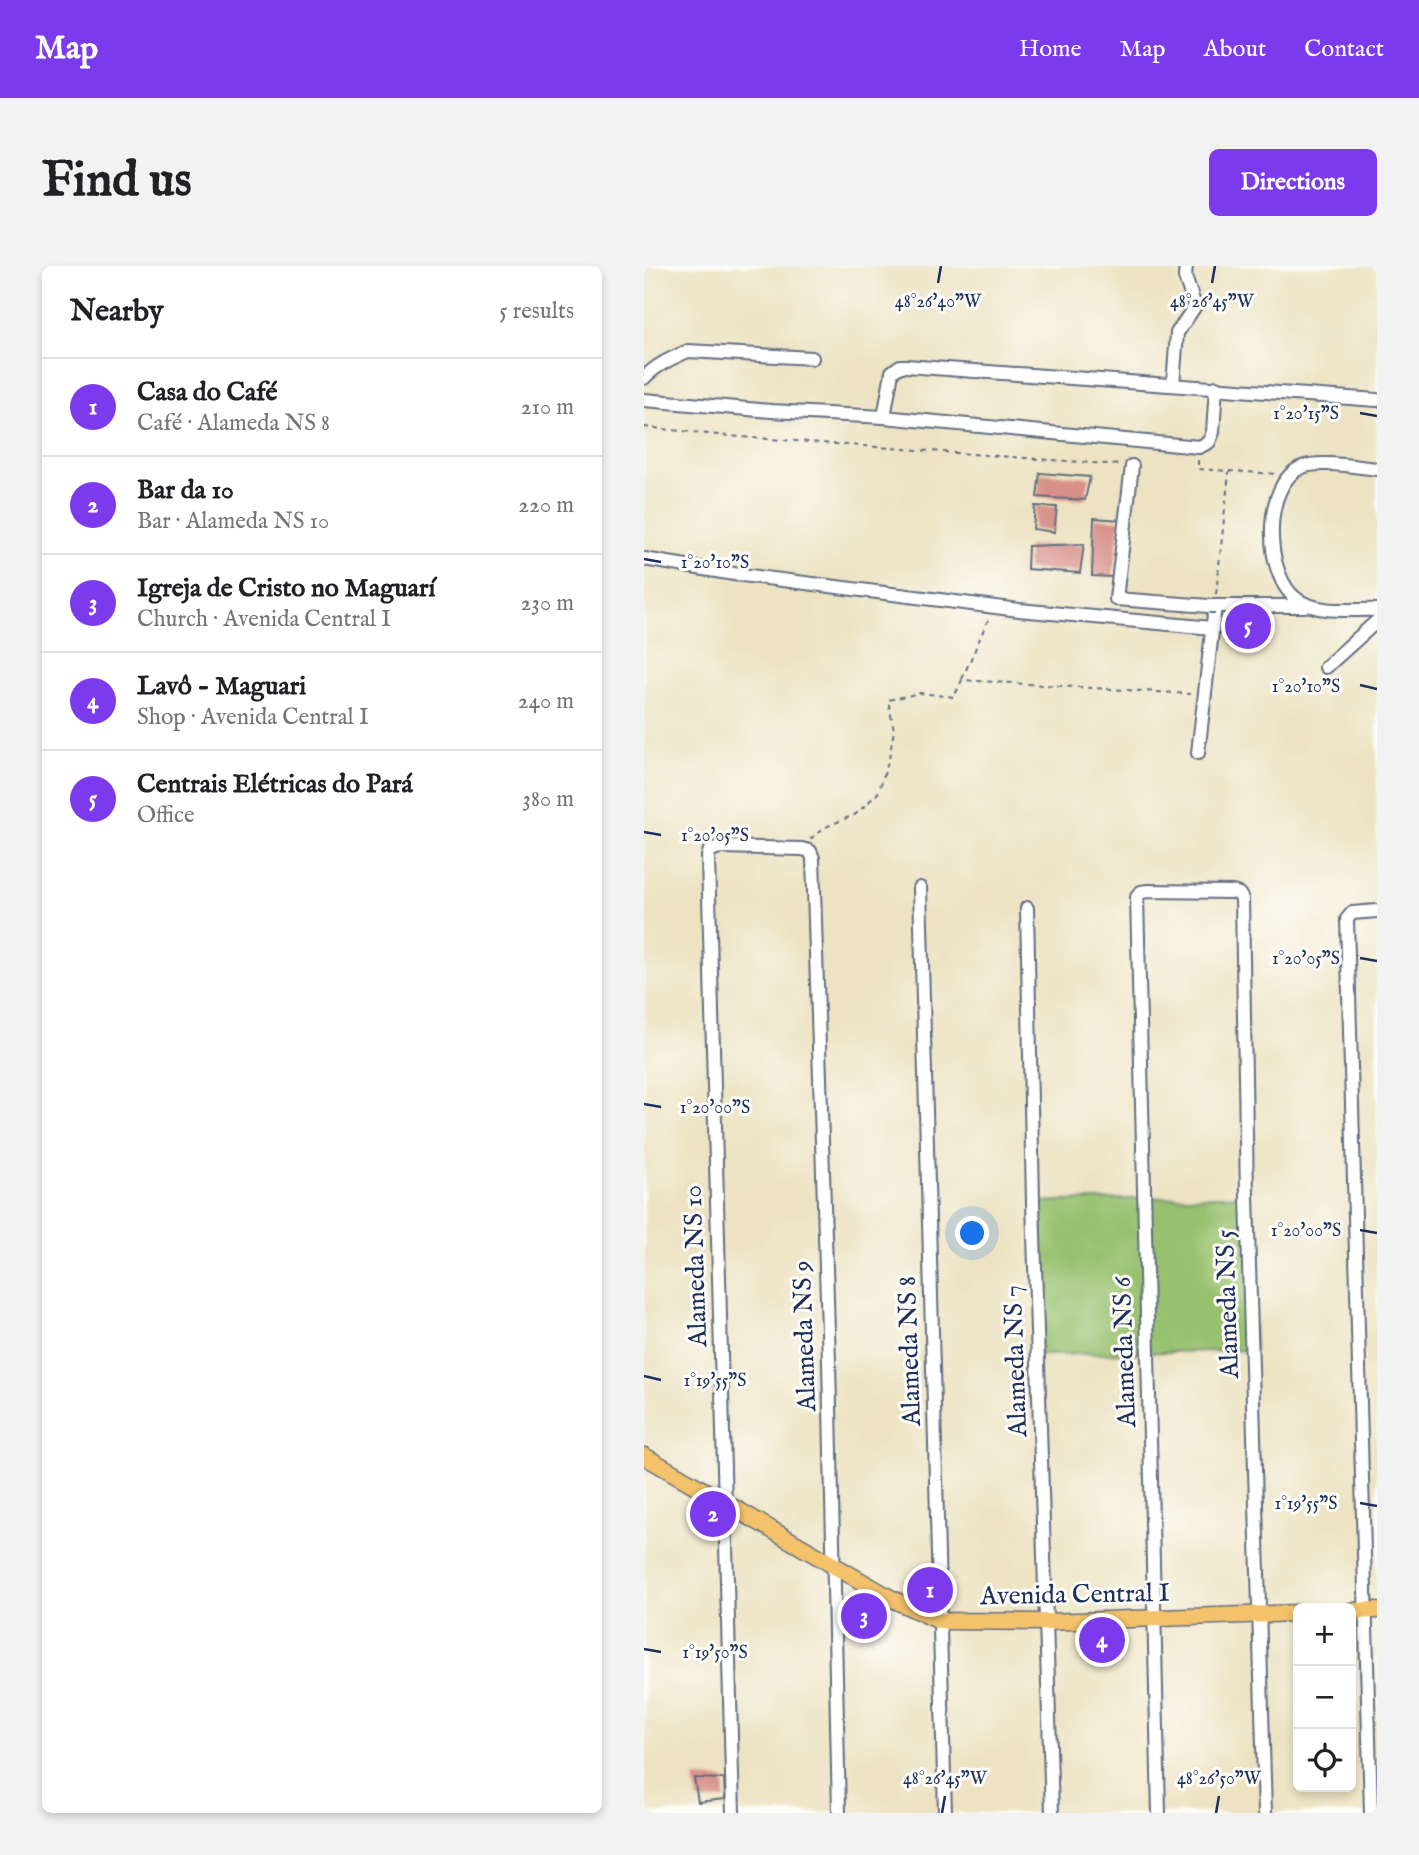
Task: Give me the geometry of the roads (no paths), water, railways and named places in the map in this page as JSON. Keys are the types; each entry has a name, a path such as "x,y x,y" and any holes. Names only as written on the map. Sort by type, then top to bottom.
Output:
{"main road":[{"name":"Avenida Central I","path":"644,1456 892,1599 940,1621 1047,1622 1293,1613"}],"street":[{"path":"1173,385 1177,333 1195,306 1185,277 1186,266"},
{"path":"644,378 671,358 688,351 812,358"},
{"path":"884,417 891,372 900,366 1377,400"},
{"path":"644,400 884,417 1199,447 1209,442 1213,432 1216,387"},
{"path":"1309,606 1290,594 1274,559 1272,522 1279,492 1292,474 1304,466 1316,464 1377,469"},
{"path":"1132,466 1116,599 1377,610"},
{"path":"644,559 734,574 995,607 1212,628"},
{"path":"1198,753 1214,603"},
{"path":"1326,667 1377,621"},
{"name":"Alameda NS 10","path":"733,1813 708,857 710,850 715,848 799,848 808,850 813,858"},
{"name":"Alameda NS 9","path":"813,858 829,1362 839,1813"},
{"name":"Alameda NS 8","path":"920,888 945,1813"},
{"name":"Alameda NS 5","path":"1141,892 1233,892 1239,894 1242,899 1247,1196 1265,1813"},
{"name":"Alameda NS 6","path":"1141,892 1137,895 1137,911 1158,1813"},
{"name":"Alameda NS 7","path":"1027,908 1033,1202 1052,1813"},
{"path":"1371,1813 1347,919 1352,913 1377,911"}],"place":[{"name":"Centrais Elétricas do Pará","path":"1248,626"},
{"name":"Bar da 10","path":"713,1514"},
{"name":"Casa do Café","path":"930,1590"},
{"name":"Igreja de Cristo no Maguarí","path":"864,1616"},
{"name":"Lavô - Maguari","path":"1102,1640"}]}
